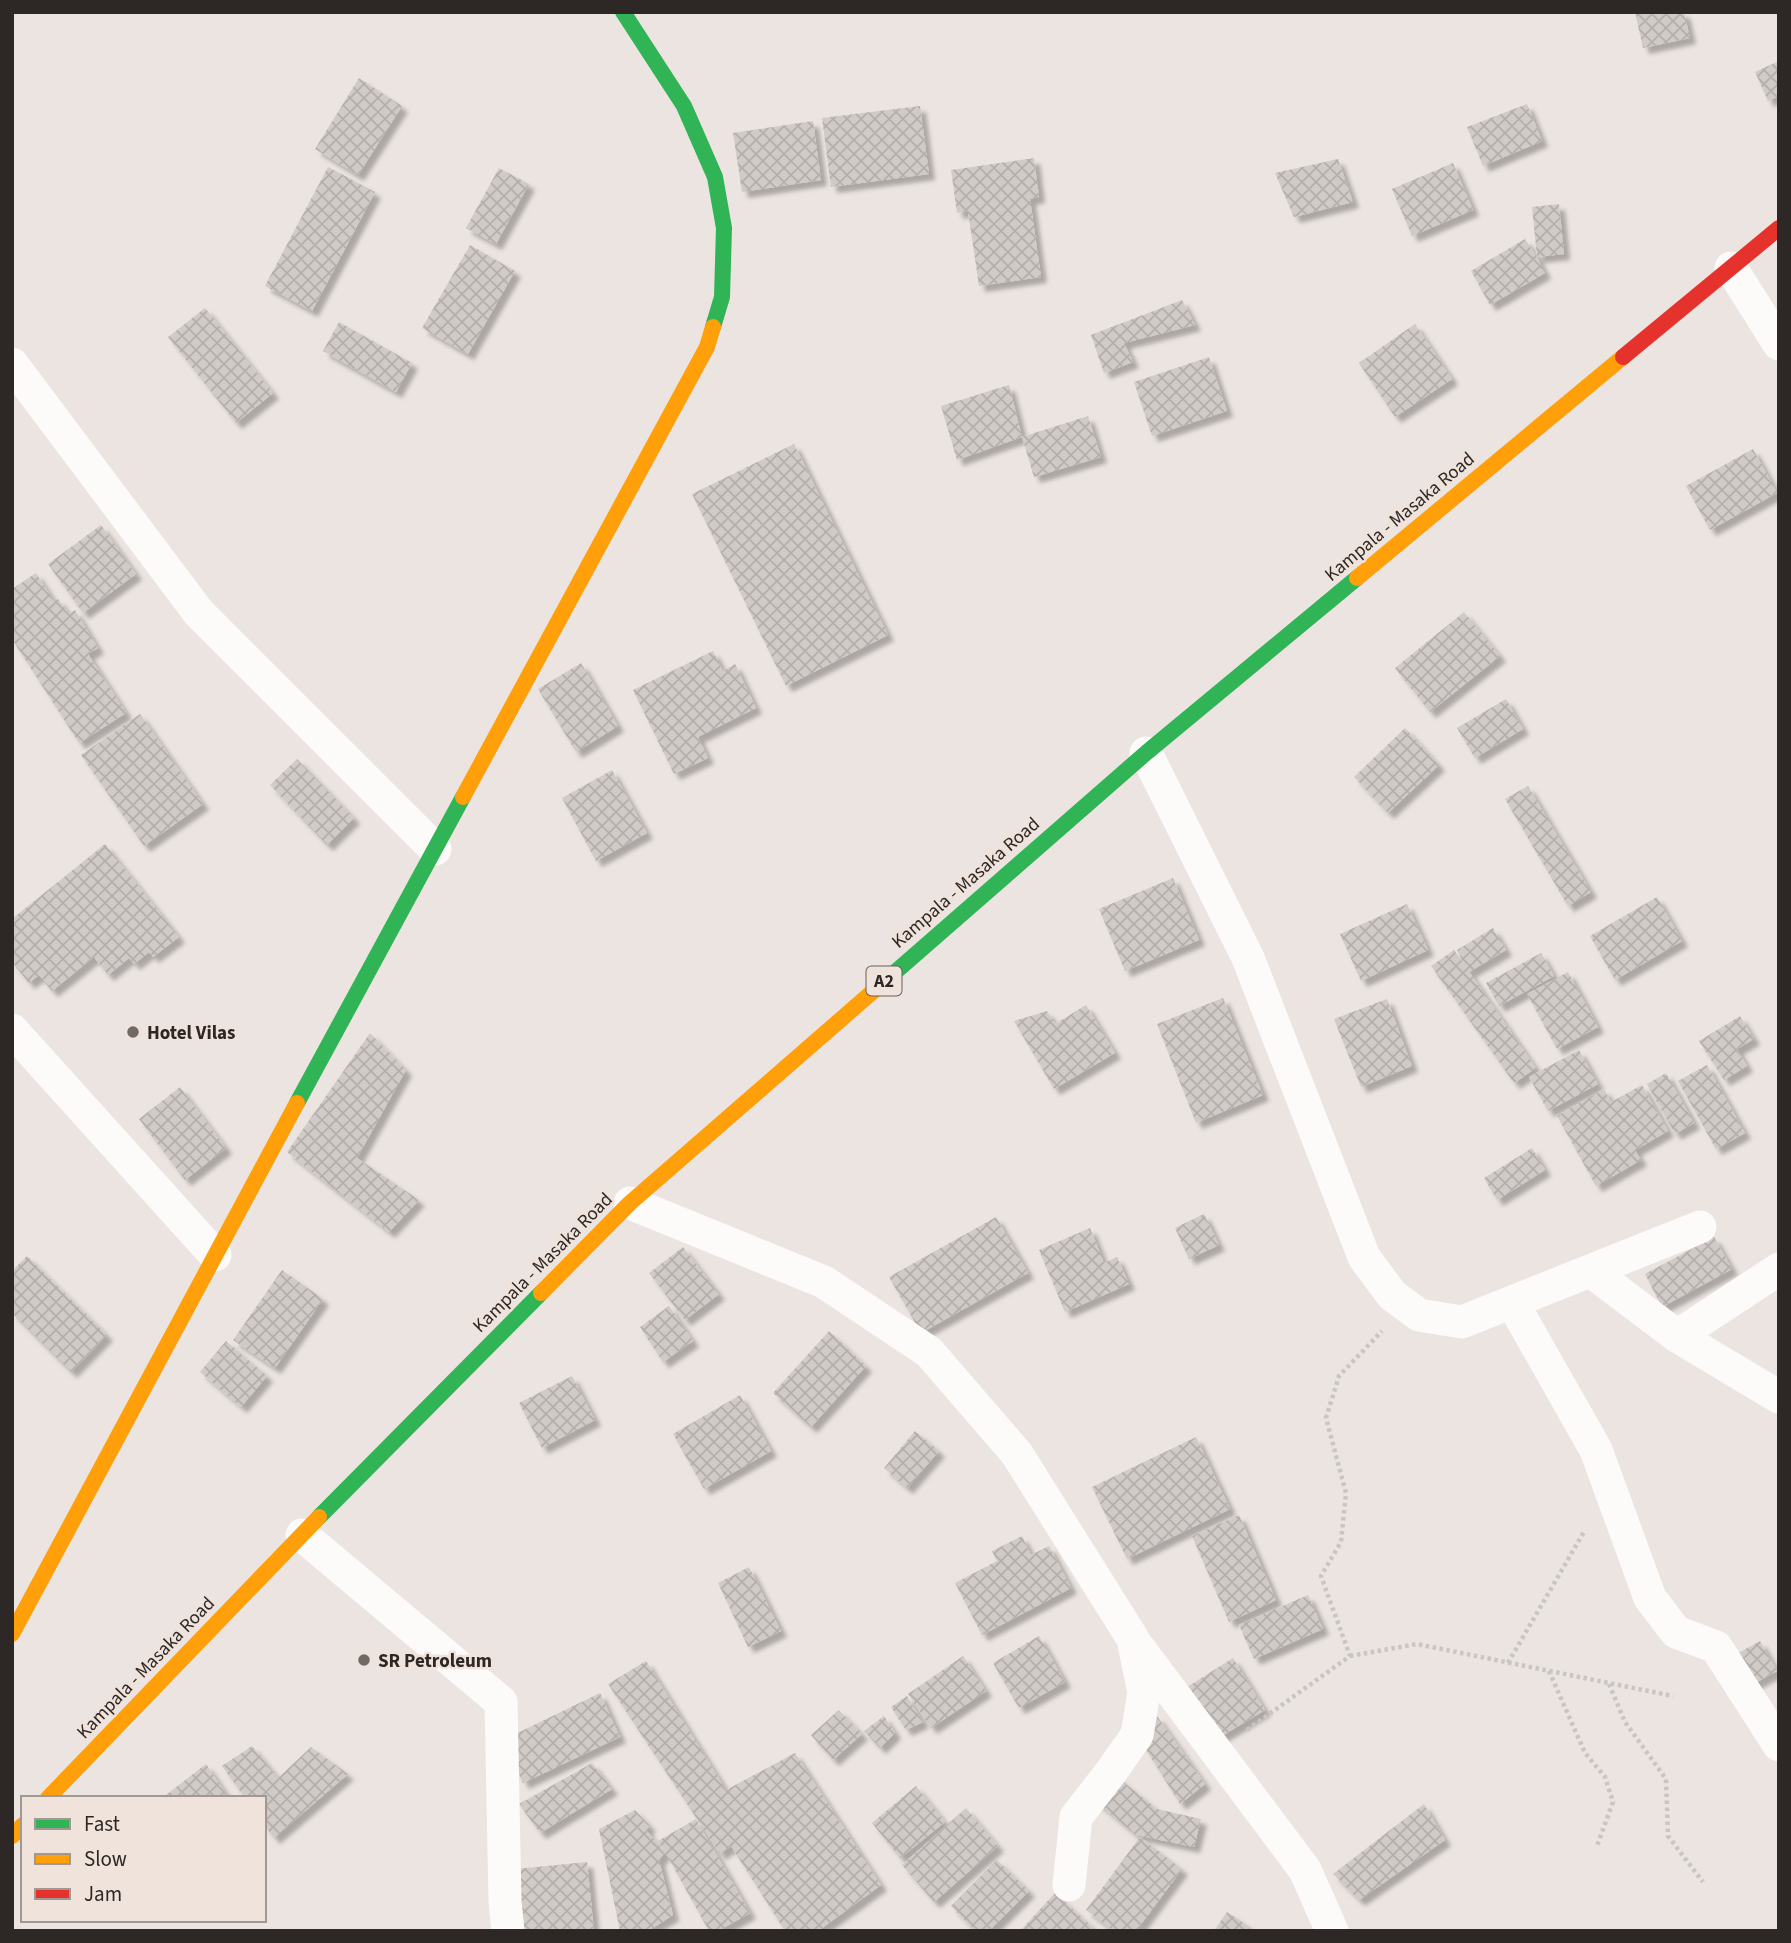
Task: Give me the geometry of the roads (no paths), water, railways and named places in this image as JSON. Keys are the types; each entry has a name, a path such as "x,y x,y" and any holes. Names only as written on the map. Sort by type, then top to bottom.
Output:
{"main road":[{"path":"12,1634 707,347 722,297 724,228 715,177 684,106 623,12"},
{"name":"Kampala - Masaka Road","path":"50,1796 302,1535 630,1203 1146,753 1779,228"}],"street":[{"path":"1731,268 1779,344"},
{"path":"12,364 199,613 435,849"},
{"path":"1146,753 1248,958 1364,1257 1392,1295 1419,1315 1462,1322 1700,1227"},
{"path":"12,1030 215,1255"},
{"path":"630,1203 824,1282 929,1352 1017,1454 1133,1639 1305,1870 1332,1931"},
{"path":"1677,1336 1779,1269"},
{"path":"1591,1271 1677,1336 1779,1397"},
{"path":"1511,1302 1596,1450 1650,1598 1676,1632 1716,1647 1779,1745"},
{"path":"302,1535 501,1702 508,1931"},
{"path":"1069,1885 1076,1817 1137,1735 1144,1693 1133,1639"}],"place":[{"name":"Hotel Vilas","path":"133,1032"},
{"name":"SR Petroleum","path":"364,1660"}]}
